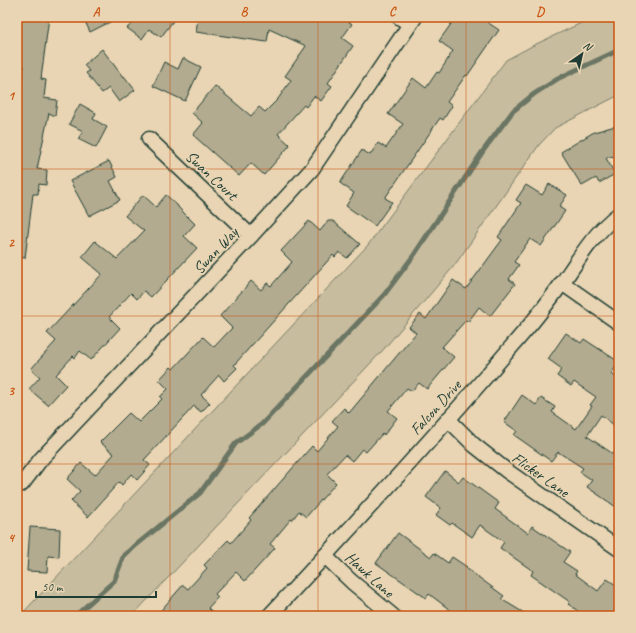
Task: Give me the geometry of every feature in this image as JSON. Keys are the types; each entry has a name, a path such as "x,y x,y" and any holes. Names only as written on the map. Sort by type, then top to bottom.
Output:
{"street":[{"name":"Swan Way","path":"17,482 22,484 41,459 312,170 408,19"},
{"name":"Swan Court","path":"149,139 251,236"},
{"name":"Falcon Drive","path":"269,616 325,556 526,331 562,283 591,240 619,214"},
{"path":"562,283 619,323"},
{"name":"Flicker Lane","path":"448,419 474,445 507,471 619,549"},
{"name":"Hawk Lane","path":"325,556 352,582 393,616"}],"shaded area":[{"path":"594,17 619,17 619,95 555,128 539,145 454,266 383,350 132,616 20,616 368,245 506,60"}],"building":[{"path":"17,17 49,17 41,79 46,80 44,98 57,100 55,116 49,113 37,169 47,170 46,185 39,184 38,194 33,194 25,258 17,257 17,94 20,94 24,66 19,65 20,57 17,57"},
{"path":"83,17 120,17 90,32"},
{"path":"132,17 176,17 161,37 149,29 142,39 127,28 137,20"},
{"path":"198,17 342,17 352,24 342,38 353,46 328,83 332,86 321,101 314,96 306,107 304,105 278,134 290,145 264,175 251,163 239,176 193,135 203,123 192,113 215,86 251,116 259,107 265,112 278,99 291,80 285,76 306,46 269,29 267,42 196,32"},
{"path":"456,17 491,17 487,22 499,30 447,102 452,106 443,120 440,118 385,198 392,202 375,226 346,206 354,193 340,183 362,150 370,155 378,143 386,148 403,124 388,114 413,78 426,88 437,72 439,73 453,51 439,41"},
{"path":"102,49 135,90 119,102 109,88 102,93 86,73 89,71 84,65"},
{"path":"183,58 201,67 185,101 153,86 164,62 178,69"},
{"path":"80,104 96,113 93,119 107,127 96,148 78,139 83,131 69,124"},
{"path":"619,125 619,155 606,158 615,174 599,183 596,178 582,186 561,152 594,132"},
{"path":"109,161 117,177 110,181 120,200 89,216 70,181"},
{"path":"549,184 567,195 559,207 565,211 541,246 530,239 514,262 519,265 509,279 515,284 490,316 479,307 468,322 466,320 442,347 454,357 427,389 419,383 412,391 407,388 388,411 397,418 384,435 383,433 366,452 362,449 352,461 345,455 327,474 336,483 306,517 299,511 292,520 291,519 270,544 275,548 245,581 236,572 215,594 218,597 208,608 217,616 156,616 183,585 188,589 207,568 204,565 228,540 231,543 251,520 249,518 312,446 317,451 338,426 332,421 344,408 349,413 416,333 409,327 420,314 426,319 453,280 466,289 502,240 498,237 521,203 516,200 526,185 542,195"},
{"path":"143,195 156,207 166,195 178,206 195,224 184,236 197,248 151,297 144,291 137,299 131,293 109,317 120,328 91,360 80,351 75,358 73,356 56,375 66,385 48,405 29,389 40,377 31,369 56,341 47,333 102,274 82,257 95,241 117,259 144,231 125,216"},
{"path":"309,221 320,231 328,221 333,221 360,244 347,258 339,252 335,257 333,255 234,365 237,368 224,381 219,375 201,395 210,403 201,412 194,406 144,460 150,465 137,480 131,474 122,485 119,482 88,517 71,501 80,491 67,479 81,463 95,475 114,454 100,442 129,413 139,422 162,399 160,397 168,389 159,380 171,367 173,369 203,337 214,347 232,328 220,316 251,281 261,290 267,283 271,286 292,262 281,251"},
{"path":"566,333 581,343 584,339 619,362 611,374 619,379 619,429 601,415 587,436 619,458 619,509 587,487 592,480 580,472 583,468 558,452 551,461 514,435 517,431 504,422 522,395 536,405 541,398 555,407 552,412 576,429 592,406 590,405 596,397 574,382 571,386 557,376 562,369 548,359"},
{"path":"445,471 459,482 463,477 499,503 495,509 528,533 532,526 570,552 563,562 577,571 575,574 598,591 607,579 619,587 619,616 585,616 568,604 570,602 531,575 533,571 500,548 504,542 480,525 472,537 452,523 450,525 436,515 441,508 426,497"},
{"path":"30,527 60,529 59,557 48,556 47,572 27,571"},
{"path":"398,533 431,557 434,553 448,563 452,557 504,596 501,599 529,616 458,616 429,594 426,598 376,563"}],"waterway":[{"path":"75,616 114,581 124,555 200,493 236,443 262,424 384,295 414,255 483,151 513,111 534,94 559,78 619,50"}]}
